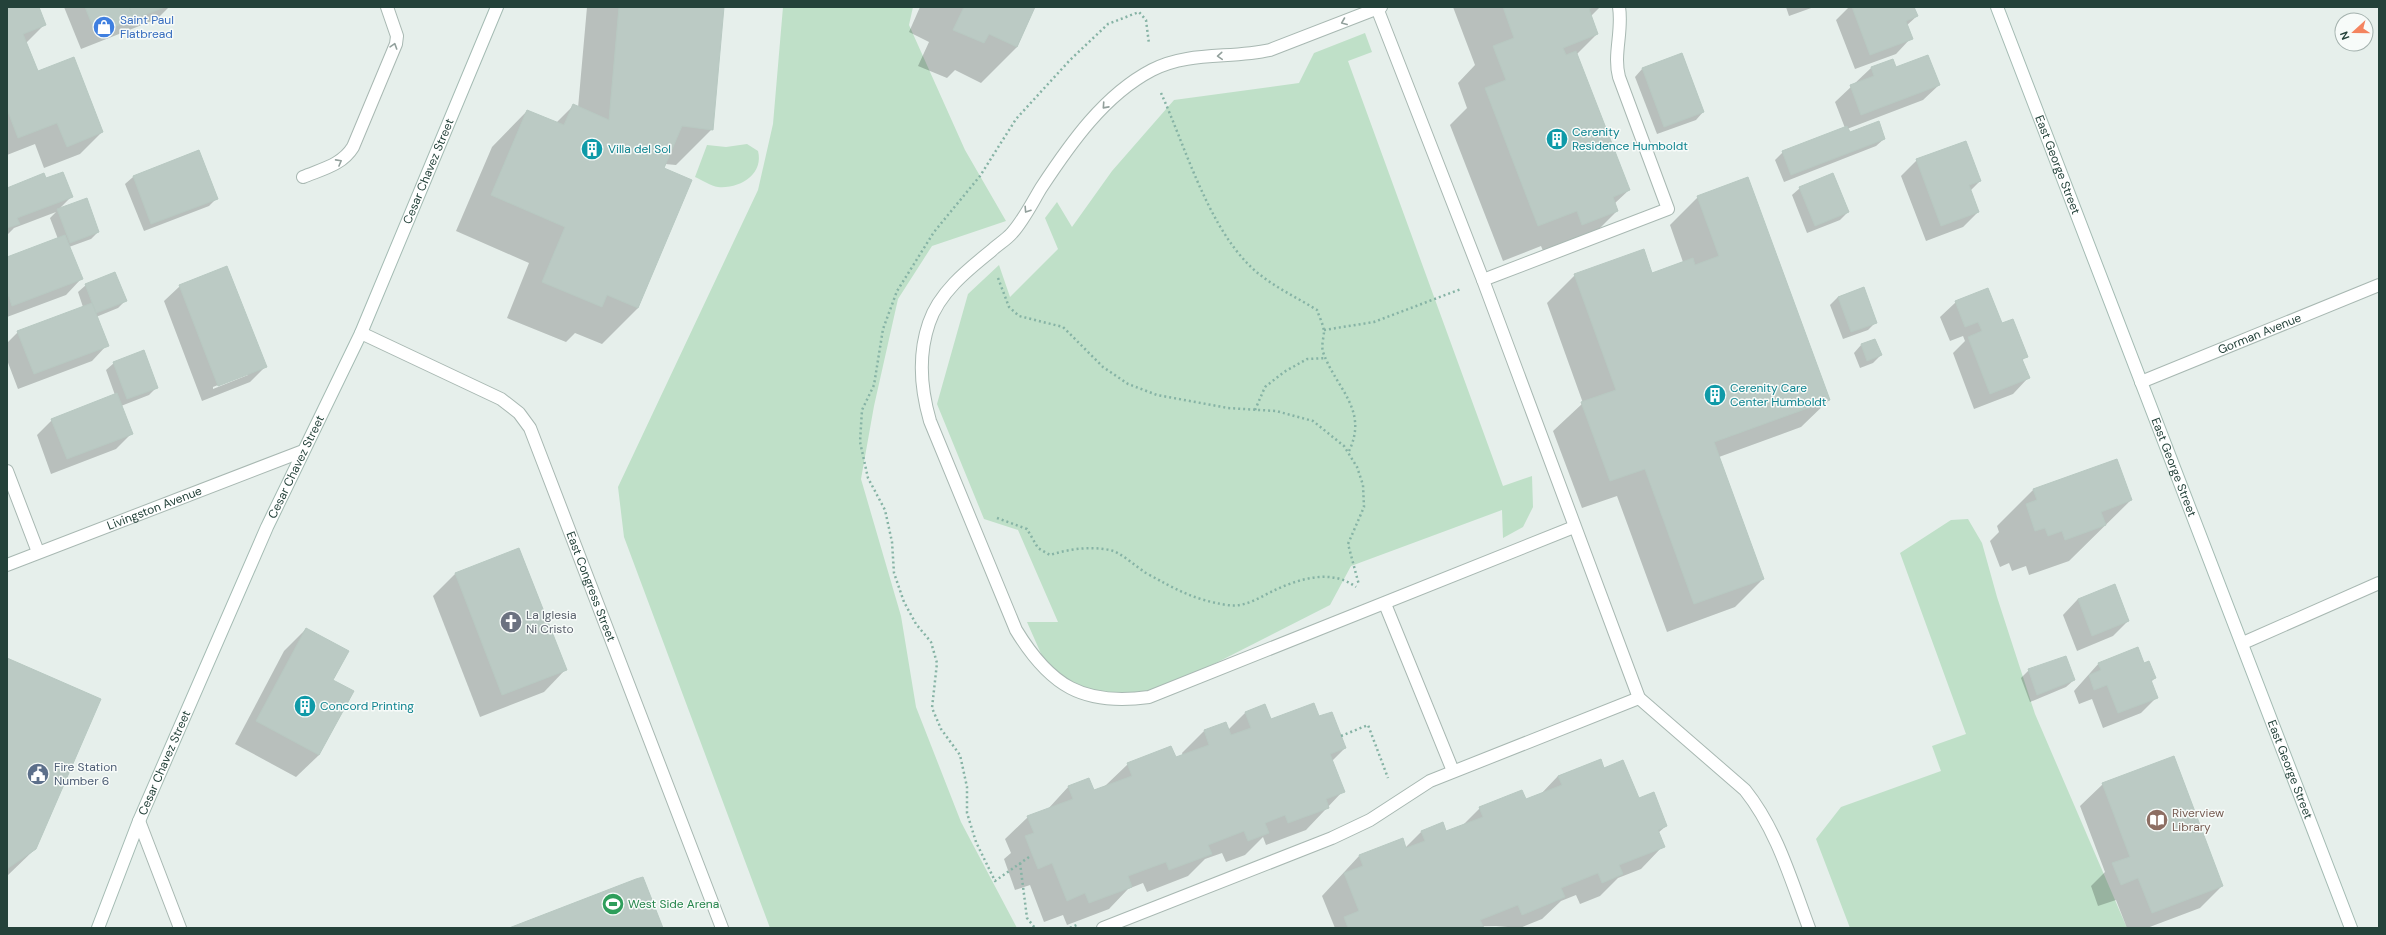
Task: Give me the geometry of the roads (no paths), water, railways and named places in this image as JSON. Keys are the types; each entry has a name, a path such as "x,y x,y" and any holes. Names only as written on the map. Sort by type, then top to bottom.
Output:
{"street":[{"path":"303,177 339,162 347,157 354,147 396,44 397,36 387,7"},
{"name":"Cesar Chavez Street","path":"98,928 139,821 302,451 361,333 497,7"},
{"path":"1483,280 1668,209 1617,71 1616,64 1620,27 1619,7"},
{"name":"East George Street","path":"1997,7 2140,382 2243,643 2351,928"},
{"path":"1574,527 1150,697 1122,701 1092,696 1072,689 1050,674 1030,654 1016,630 930,421 923,397 922,368 929,323 940,302 953,284 1012,233 1078,137 1114,96 1152,70 1185,58 1255,54 1270,50 1379,8 1483,280 1639,698 1745,790 1759,806 1776,840 1809,928"},
{"name":"Gorman Avenue","path":"2140,382 2379,285"},
{"name":"East Congress Street","path":"361,333 501,399 519,413 530,428 722,928"},
{"name":"Livingston Avenue","path":"7,565 302,451"},
{"path":"7,471 38,552"},
{"path":"2243,643 2379,583"},
{"path":"1385,604 1453,771"},
{"path":"1103,928 1332,838 1370,820 1430,781 1639,698"},
{"path":"139,821 180,928"}],"place":[{"name":"Saint Paul Flatbread","path":"104,27"},
{"name":"Cerenity Residence Humboldt","path":"1557,139"},
{"name":"Villa del Sol","path":"592,149"},
{"name":"Cerenity Care Center Humboldt","path":"1715,395"},
{"name":"La Iglesia Ni Cristo","path":"511,622"},
{"name":"Concord Printing","path":"305,706"},
{"name":"Fire Station Number 6","path":"38,774"},
{"name":"Riverview Library","path":"2157,820"},
{"name":"West Side Arena","path":"613,904"}]}
